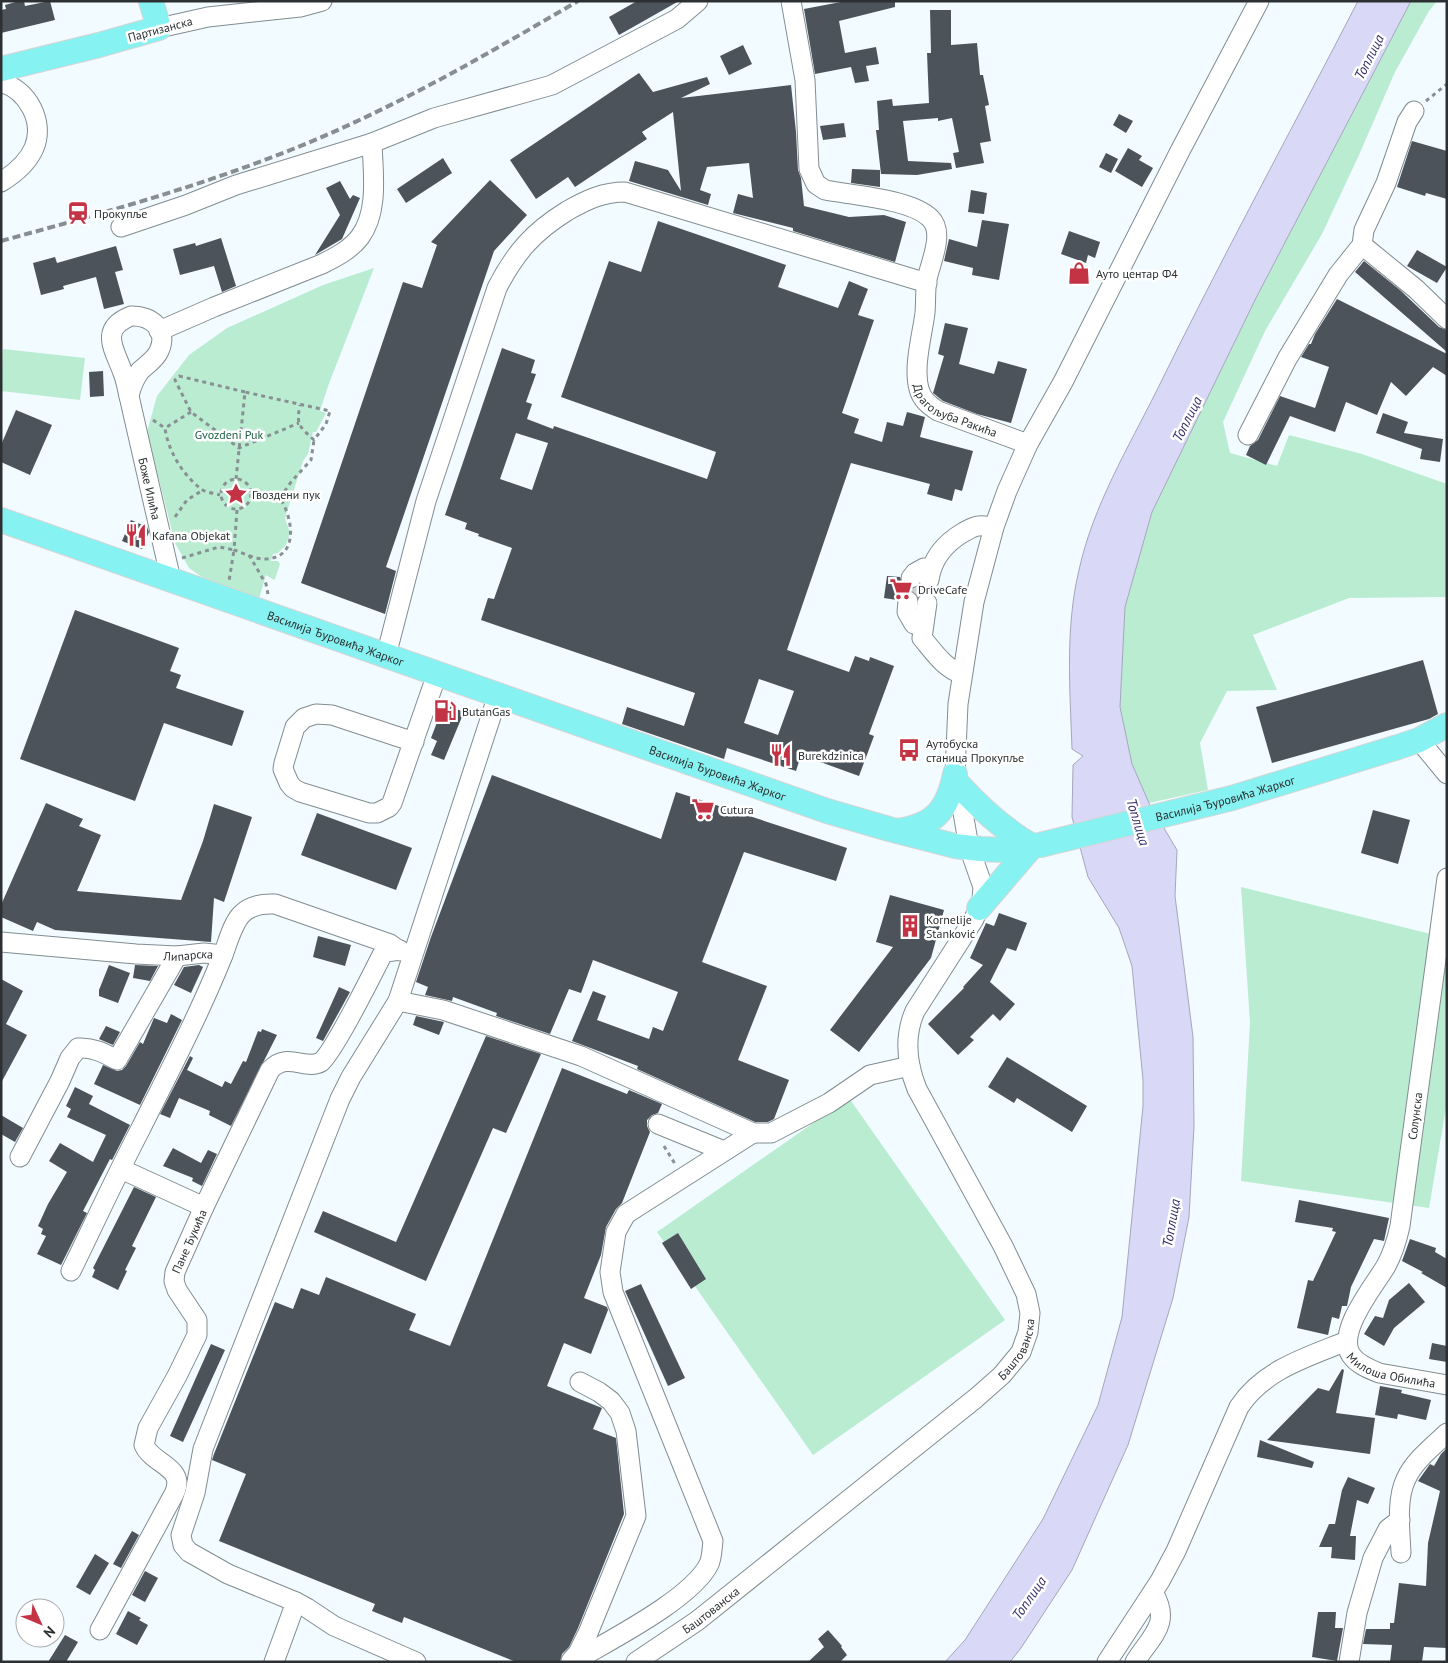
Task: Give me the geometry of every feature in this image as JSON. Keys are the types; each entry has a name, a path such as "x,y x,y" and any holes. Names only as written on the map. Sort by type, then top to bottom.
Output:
{"main road":[{"path":"151,1 159,28"},
{"name":"Партизанска","path":"1,70 99,46 159,28"},
{"name":"Василија Ђуровића Жарког","path":"1,520 169,571 225,599 827,811 896,831 969,848 1005,850 1036,846 1232,798 1328,770 1419,740 1447,725"},
{"path":"896,831 911,829 924,824 934,817 949,798 956,779 986,813 1009,832 1036,846 979,908"}],"street":[{"name":"Партизанска","path":"159,28 215,8 300,8 322,1"},
{"path":"121,227 186,205 236,185 372,143 434,118 552,84 677,19 698,1"},
{"name":"Драгољуба Ракића","path":"791,1 804,80 809,169 816,184 824,190 900,203 915,208 932,218 936,224 938,238 927,282 917,368 917,380 923,399 929,406 938,411 1028,444"},
{"path":"969,848 956,779 958,704 974,602 994,527 1007,491 1028,444 1259,1"},
{"path":"1,82 12,85 22,93 30,105 36,120 37,132 33,150 13,174 1,182"},
{"path":"1248,435 1287,358 1338,275 1362,245 1364,230 1386,182 1398,145 1414,111"},
{"path":"129,396 133,382 139,373 158,353 161,338 159,331 322,264 339,256 353,245 364,230 371,209 374,181 372,143"},
{"path":"386,656 426,501 497,288 508,267 540,228 586,200 601,194 625,192 927,282"},
{"path":"1362,245 1416,289 1447,319"},
{"name":"Боже Илића","path":"159,331 155,323 148,318 131,316 123,319 116,325 111,341 112,350 123,372 169,571"},
{"path":"924,573 940,551 962,533 979,526 994,527"},
{"path":"917,602 907,612 918,631 943,662 956,672 962,674"},
{"path":"414,742 332,715 316,714 304,718 295,727 284,763 284,769 289,783 300,792 360,811 377,813 384,811 392,803 414,742 438,674"},
{"path":"416,1662 334,1626 296,1602 228,1574 198,1558 183,1545 181,1534 195,1493 204,1449 340,1099 351,1077 398,1001 498,696"},
{"path":"1419,740 1447,774"},
{"name":"Баштованска","path":"636,1662 697,1621 976,1398 1011,1365 1025,1342 1030,1313 1026,1294 1003,1246 917,1089 910,1066 908,1032 915,1011 979,908 982,899 983,887 969,848"},
{"name":"Солунска","path":"1347,1342 1350,1328 1357,1312 1393,1252 1400,1226 1447,878"},
{"name":"Липарска","path":"1,942 79,950 177,956 204,952 223,955 239,916 253,906 275,904 390,944 400,950"},
{"path":"400,950 406,961 407,976"},
{"name":"Пане Ђукића","path":"100,1630 178,1484 174,1473 147,1450 144,1445 148,1428 197,1335 197,1320 177,1290 174,1281 175,1272 270,1070 276,1064 285,1061 317,1064 322,1062 334,1044 382,955 386,952 400,950"},
{"path":"72,1270 204,1003 223,955"},
{"path":"20,1157 70,1058 78,1048 88,1048 100,1051 117,1060 177,956"},
{"path":"398,1001 443,1010 581,1056 753,1133 771,1133 829,1103 870,1075 910,1066"},
{"path":"658,1124 724,1152"},
{"path":"572,1662 659,1611 698,1580 710,1563 713,1542 614,1292 610,1272 616,1232 626,1214 753,1133"},
{"path":"121,1169 204,1207"},
{"path":"1107,1662 1153,1592 1176,1551 1239,1407 1248,1393 1285,1366 1347,1342"},
{"name":"Милоша Обилића","path":"1347,1342 1351,1355 1359,1363 1380,1373 1447,1385"},
{"path":"572,1662 582,1646 636,1516 626,1430 620,1413 611,1401 580,1382"},
{"path":"1401,1552 1402,1488 1420,1460 1447,1433"},
{"path":"1349,1662 1357,1613 1373,1558 1388,1529 1400,1520"},
{"path":"1135,1662 1156,1633 1161,1622 1159,1604 1153,1592"},
{"path":"274,1662 296,1602"}],"path":[{"path":"1414,111 1447,84"},
{"path":"239,448 191,412 175,380 179,376 330,411 326,424 314,440 311,460 291,482 280,498"},
{"path":"236,479 245,392"},
{"path":"300,405 297,420 300,427 314,440"},
{"path":"191,412 165,428 166,440 174,456 188,476 203,490 220,495"},
{"path":"239,448 299,423"},
{"path":"236,479 246,482 251,491 247,505 237,510 224,504 220,495 227,482 236,479"},
{"path":"177,525 175,518 187,500 203,490"},
{"path":"251,496 280,498"},
{"path":"169,571 186,556 219,547 263,559 275,558 285,550 292,531 286,507 280,498"},
{"path":"225,599 234,550 237,510"},
{"path":"184,549 186,556"},
{"path":"249,555 266,584 268,614"},
{"path":"658,1124 659,1137 682,1178"}],"green space":[{"path":"1411,1 1437,1 1429,11 1395,72 1322,234 1265,331 1223,422 1230,453 1277,466 1289,435 1362,454 1447,484 1447,597 1349,598 1253,635 1277,690 1227,691 1200,743 1208,790 1149,803 1132,764 1120,707 1125,607 1152,512 1256,298"},
{"name":"Gvozdeni Puk","path":"374,268 328,386 320,411 326,413 316,432 313,432 308,454 303,461 285,518 290,533 286,545 278,553 273,554 271,561 278,561 280,564 275,579 266,575 258,602 219,589 189,568 175,543 147,432 157,396 189,355 227,328 323,285"},
{"path":"3,349 85,358 80,400 1,391"},
{"path":"1241,887 1431,934 1447,913 1447,1102 1429,1208 1241,1181 1250,1023"},
{"path":"849,1098 1005,1320 813,1455 657,1232"}],"water":[{"name":"Топлица","path":"1358,1 1411,1 1256,298 1152,512 1125,607 1120,707 1132,764 1149,803 1177,850 1175,896 1193,1037 1194,1126 1189,1217 1173,1298 1128,1445 1072,1570 1010,1662 945,1662 965,1640 1043,1519 1098,1405 1122,1317 1143,1106 1143,1080 1132,966 1119,928 1088,877 1072,817 1073,765 1083,756 1072,749 1070,682 1070,637 1079,570 1093,523 1112,478 1206,292"}],"building":[{"path":"24,1 25,6 50,1 55,20 1,33 1,10 6,9 5,5"},
{"path":"637,1 679,1 619,35 609,17"},
{"path":"846,1 895,1 895,7 839,21 845,53 876,47 879,64 866,66 869,81 855,83 851,67 815,74 804,9"},
{"path":"930,10 951,10 951,45 977,43 980,75 983,75 989,105 985,106 991,141 980,143 984,163 956,168 953,153 959,152 952,118 938,121 938,118 903,121 908,161 951,163 952,169 917,175 881,174 876,130 879,130 877,101 892,99 893,106 929,103 927,53 931,53"},
{"path":"743,45 752,64 729,75 720,56"},
{"path":"639,73 653,92 707,77 710,84 681,98 791,85 798,170 801,178 804,206 849,217 884,215 906,222 895,262 793,231 793,228 733,213 738,194 753,198 749,163 707,167 700,190 711,194 708,205 629,181 635,161 668,170 681,191 673,112 642,132 647,139 575,187 568,177 536,199 510,160"},
{"path":"1119,114 1133,121 1126,133 1113,125"},
{"path":"844,123 846,137 823,140 820,126"},
{"path":"1412,141 1447,151 1447,199 1426,193 1425,196 1397,187"},
{"path":"1128,148 1142,156 1139,160 1153,168 1142,187 1115,171"},
{"path":"1106,153 1118,159 1111,173 1099,167"},
{"path":"443,158 452,173 406,203 397,189"},
{"path":"852,169 880,170 880,187 851,183"},
{"path":"490,180 527,215 494,251 386,567 396,571 385,614 301,583 403,282 422,288 437,245 431,242"},
{"path":"340,181 350,199 353,195 360,198 342,239 315,255 340,215 326,188"},
{"path":"971,190 987,193 984,214 968,212"},
{"path":"982,220 1009,224 999,280 972,275 973,268 944,261 949,239 977,247"},
{"path":"658,221 786,265 778,287 838,308 849,281 868,289 858,315 874,320 842,413 859,419 854,433 882,442 887,422 903,426 907,412 925,417 920,437 973,451 962,491 955,489 952,501 927,494 930,484 851,463 787,650 849,672 855,656 869,661 870,657 894,666 869,734 874,736 859,776 801,755 796,771 727,748 724,759 622,724 627,707 684,726 695,693 481,620 488,598 494,599 512,548 478,536 479,534 465,529 467,523 445,515 502,348 535,360 531,373 536,374 526,402 532,404 527,419 553,429 554,426 707,479 716,452 561,397 609,261 641,272","holes":["516,433 548,443 532,490 500,479","759,679 794,691 778,735 744,723"]},
{"path":"1069,231 1100,242 1095,258 1088,255 1086,263 1061,254"},
{"path":"221,238 236,286 222,292 214,266 180,275 173,249 195,243 196,246"},
{"path":"116,246 123,270 115,272 124,304 104,309 96,277 63,286 64,289 41,295 33,263 55,257 57,263"},
{"path":"1417,250 1447,267 1437,283 1407,266"},
{"path":"1364,261 1400,290 1439,327 1447,330 1447,352 1355,272"},
{"path":"1337,299 1447,354 1447,376 1433,367 1406,396 1391,382 1377,415 1346,402 1335,432 1290,416 1266,465 1246,455 1250,446 1258,440 1280,396 1315,408 1329,367 1301,357 1309,344 1311,344 1315,334"},
{"path":"945,323 968,328 959,364 994,374 998,361 1027,369 1011,423 977,414 943,401 933,393 944,356 938,354"},
{"path":"103,371 104,396 90,397 89,372"},
{"path":"16,410 52,425 30,475 1,462 1,445"},
{"path":"1383,413 1408,422 1404,433 1443,439 1440,462 1420,459 1422,449 1376,433"},
{"name":"Kafana Objekat","path":"131,520 147,527 149,532 142,549 122,541"},
{"path":"887,576 900,577 904,586 909,589 915,589 919,585 927,591 937,588 936,596 928,592 918,596 909,590 899,594 897,600 884,598"},
{"path":"75,610 179,648 170,671 181,675 176,688 244,711 232,746 164,723 135,801 20,759"},
{"path":"1423,660 1438,714 1429,719 1272,763 1256,707"},
{"path":"444,704 464,712 444,760 431,755 437,741 431,738"},
{"path":"492,775 661,839 676,792 847,848 836,881 744,852 702,962 767,986 738,1060 789,1080 774,1119 768,1122 755,1122 637,1069 638,1066 572,1041 593,991 606,996 597,1020 649,1039 653,1027 663,1031 678,992 593,960 581,993 569,989 550,1034 496,1016 497,1013 453,997 452,1001 425,995 428,987 416,982"},
{"path":"46,803 83,819 79,826 101,835 77,891 181,900 203,841 214,804 252,817 224,902 214,898 211,942 55,930 37,922 33,931 1,917 1,905"},
{"path":"1373,810 1410,820 1398,864 1361,853"},
{"path":"317,813 412,848 396,890 301,855"},
{"path":"890,895 944,910 931,958 859,1052 830,1030 893,947 876,942"},
{"path":"999,913 1027,923 1016,951 1007,948 990,982 1015,1004 1000,1021 993,1014 970,1037 974,1040 958,1055 928,1024 964,988 983,965 970,958 986,923 994,926"},
{"path":"318,936 351,945 345,966 313,957"},
{"path":"109,965 130,973 118,1003 99,996 99,990"},
{"path":"135,965 158,966 150,981 133,978"},
{"path":"199,965 203,967 191,993 174,985 184,967"},
{"path":"1,979 23,991 6,1024 27,1035 1,1083"},
{"path":"339,987 350,992 323,1041 316,1038"},
{"path":"171,1014 182,1020 140,1105 94,1084 103,1065 117,1071 122,1070 126,1066 140,1042 143,1044 154,1018 167,1023"},
{"path":"416,1016 444,1022 439,1035 413,1025"},
{"path":"106,1026 120,1032 113,1045 99,1039"},
{"path":"262,1029 277,1035 231,1126 209,1115 210,1111 179,1098 170,1118 160,1114 190,1056 193,1058 187,1070 222,1087 225,1081 231,1084 243,1061 246,1062 258,1031 261,1032"},
{"path":"486,1036 541,1054 506,1133 493,1128 426,1281 314,1232 323,1211 396,1242"},
{"path":"1007,1057 1087,1106 1072,1132 1017,1098 1014,1103 988,1087"},
{"path":"562,1068 627,1094 629,1090 662,1104 658,1113 652,1115 647,1120 650,1132 622,1203 616,1209 606,1227 601,1255 584,1298 607,1307 608,1310 591,1354 564,1343 547,1386 602,1408 593,1429 616,1438 624,1514 578,1628 569,1647 562,1654 560,1662 516,1662 404,1617 402,1623 372,1611 375,1604 219,1541 246,1474 212,1460 275,1302 293,1309 301,1288 319,1295 326,1277 416,1314 409,1330 450,1346"},
{"path":"75,1087 93,1096 89,1104 130,1125 83,1211 87,1213 61,1265 37,1254 46,1236 41,1234 43,1229 38,1226 48,1204 67,1172 49,1161 60,1143 93,1162 106,1135 67,1117 71,1109 66,1106"},
{"path":"1,1115 23,1128 15,1142 1,1134"},
{"path":"173,1148 201,1163 208,1150 217,1154 202,1186 192,1181 193,1178 163,1166"},
{"path":"134,1187 156,1197 132,1246 136,1248 118,1290 92,1277 95,1270 93,1268"},
{"path":"1299,1200 1389,1218 1384,1241 1374,1239 1351,1287 1347,1306 1342,1306 1339,1319 1332,1317 1328,1335 1297,1328 1308,1280 1313,1281 1336,1232 1332,1231 1333,1228 1295,1222"},
{"path":"678,1233 706,1279 691,1289 662,1243"},
{"path":"1410,1239 1436,1248 1435,1252 1447,1259 1447,1288 1402,1261"},
{"path":"1409,1283 1425,1302 1394,1328 1384,1346 1364,1334 1375,1316 1383,1318 1389,1300"},
{"path":"641,1284 685,1378 668,1386 625,1291"},
{"path":"1432,1343 1447,1346 1447,1362 1429,1359"},
{"path":"211,1344 225,1350 183,1442 170,1436"},
{"path":"1342,1369 1344,1370 1336,1413 1375,1418 1370,1454 1267,1440 1318,1388 1329,1391"},
{"path":"1380,1386 1402,1390 1401,1393 1431,1400 1426,1420 1398,1414 1397,1419 1375,1415"},
{"path":"1260,1440 1314,1462 1312,1468 1257,1457"},
{"path":"1447,1448 1447,1648 1424,1647 1422,1662 1390,1662 1392,1645 1363,1644 1366,1629 1390,1629 1390,1623 1394,1623 1399,1583 1426,1586 1428,1543 1440,1491 1418,1481 1430,1464 1434,1466"},
{"path":"1348,1477 1375,1488 1368,1504 1357,1500 1350,1536 1356,1536 1355,1560 1331,1558 1332,1547 1319,1547 1329,1524 1335,1524 1342,1490"},
{"path":"132,1531 139,1535 121,1568 113,1564"},
{"path":"95,1554 109,1563 90,1595 76,1587"},
{"path":"145,1571 158,1578 145,1602 132,1595"},
{"path":"128,1611 141,1618 139,1620 148,1625 137,1645 116,1634"},
{"path":"1318,1612 1336,1612 1335,1628 1343,1628 1337,1661 1312,1657"},
{"path":"828,1630 847,1655 840,1662 808,1662 824,1647 818,1639"},
{"path":"65,1635 78,1642 66,1662 48,1662 57,1648 65,1648"}],"tunnel":[{"path":"917,602 919,579"}],"railway":[{"path":"1,241 185,188 293,149 403,99 474,61 578,1"}],"place":[{"name":"Прокупље","path":"78,213"},
{"name":"Ауто центар Ф4","path":"1079,273"},
{"name":"Гвоздени пук","path":"236,494"},
{"name":"Kafana Objekat","path":"136,535"},
{"name":"DriveCafe","path":"901,589"},
{"name":"ButanGas","path":"445,711"},
{"name":"Аутобуска станица Прокупље","path":"909,750"},
{"name":"Burekdzinica","path":"781,755"},
{"name":"Cutura","path":"703,809"},
{"name":"Kornelije Stanković","path":"910,926"}]}
